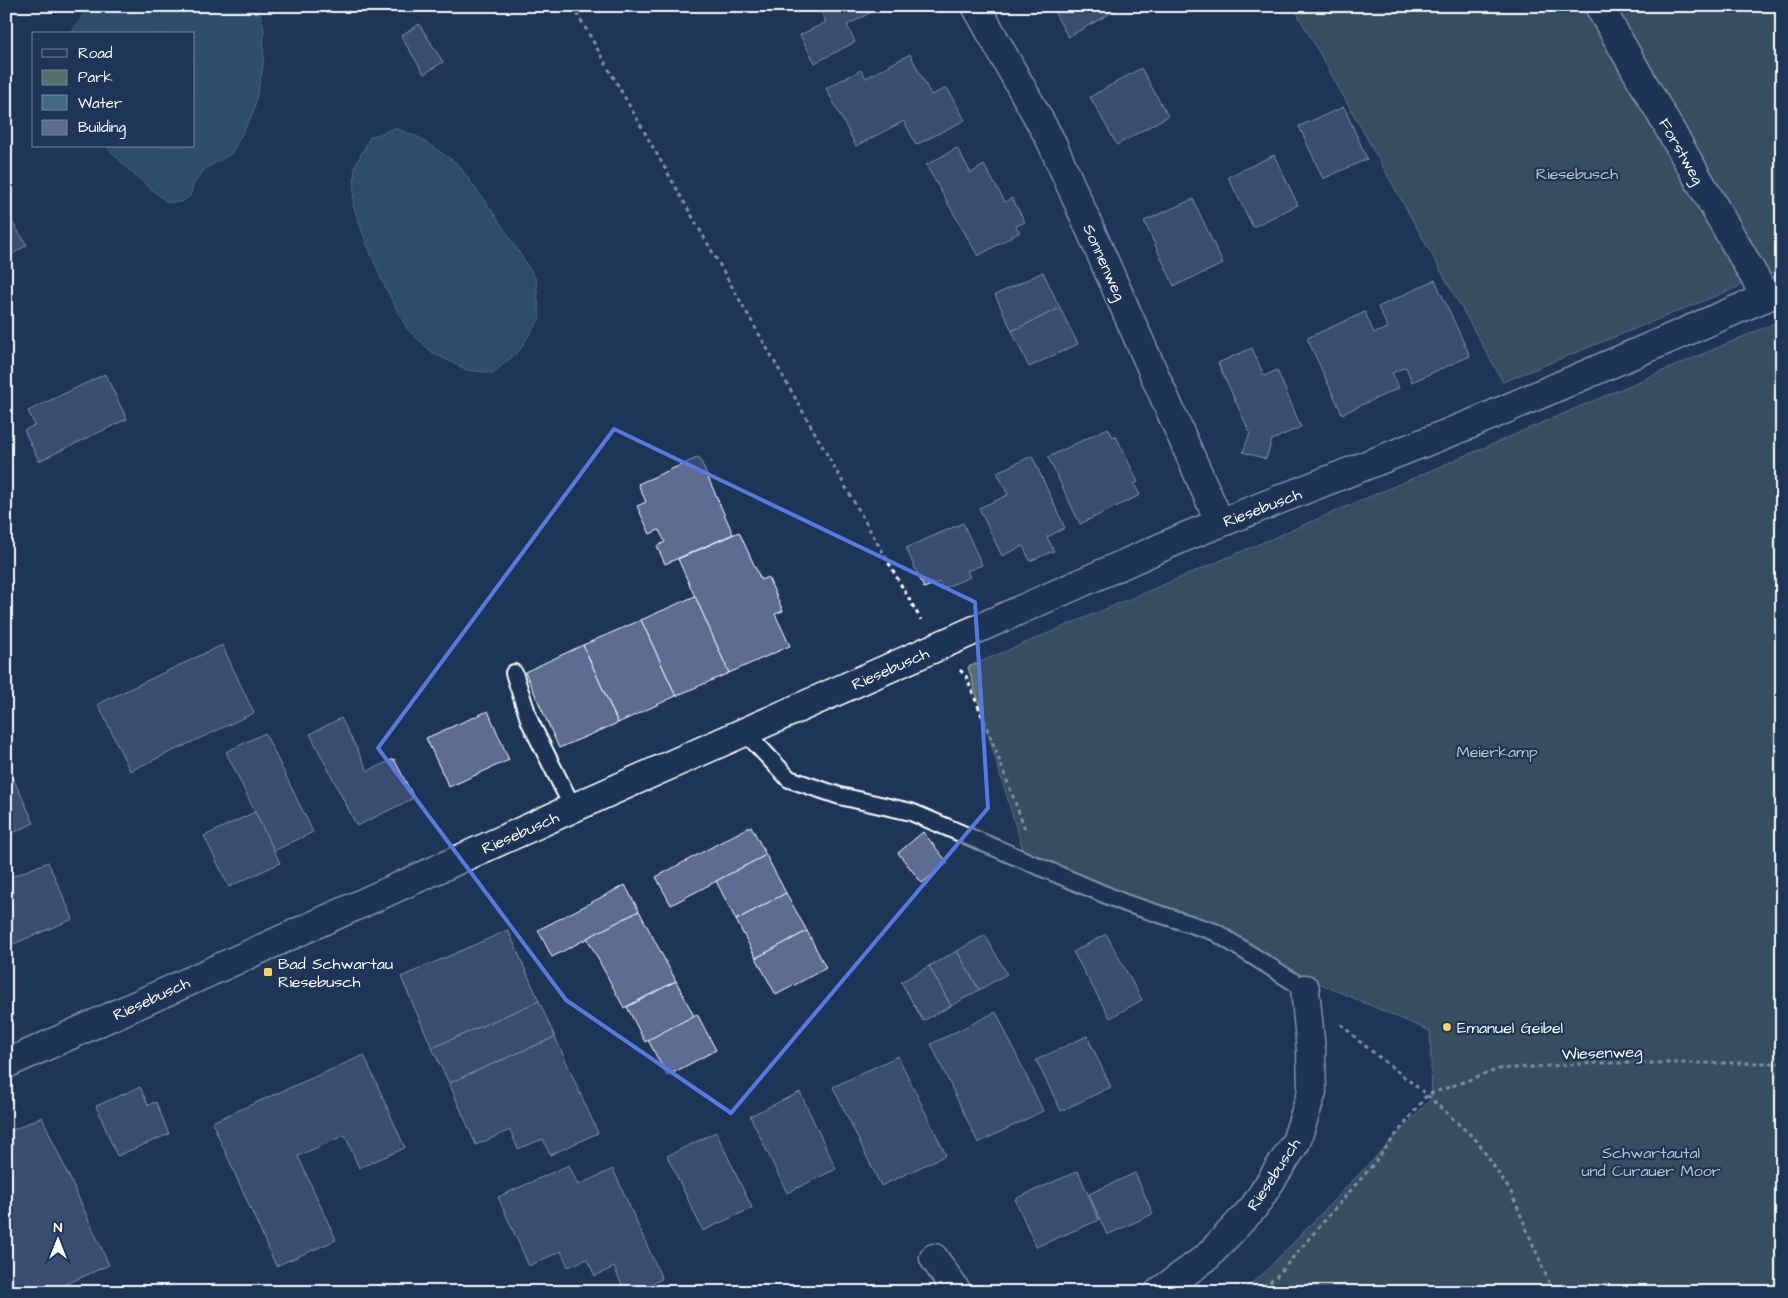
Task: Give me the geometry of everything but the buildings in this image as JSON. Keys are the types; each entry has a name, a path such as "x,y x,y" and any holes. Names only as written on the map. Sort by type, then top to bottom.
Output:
{"main road":[{"name":"Sonnenweg","path":"976,6 1052,141 1220,523"},
{"name":"Forstweg","path":"1599,6 1758,283 1773,294"},
{"name":"Riesebusch","path":"6,1064 573,808 1187,536 1471,424 1773,294"},
{"name":"Riesebusch","path":"1158,1292 1206,1257 1254,1207 1296,1142 1312,1092 1311,1050 1305,989"},
{"path":"934,1258 957,1292"}],"lane":[{"path":"514,673 530,722 573,808"},
{"path":"745,732 789,779 840,796 911,812 1125,903 1215,932 1305,989"}],"path":[{"path":"573,6 937,647 966,676 1040,868"},
{"path":"1339,1022 1359,1041 1427,1095 1477,1140 1511,1192 1553,1292"},
{"name":"Wiesenweg","path":"1427,1095 1499,1069 1597,1063 1782,1063"},
{"path":"1257,1292 1276,1277 1371,1167 1427,1095"}],"highlighted area":[{"path":"614,429 975,602 988,808 731,1113 566,1000 378,748"}],"green space":[{"name":"Riesebusch","path":"1293,6 1782,6 1782,269 1503,382"},
{"name":"Meierkamp","path":"1782,320 1782,1292 1241,1292 1263,1274 1432,1098 1430,1031 1025,857 968,667"}],"water":[{"path":"89,6 258,6 264,29 263,67 253,113 231,154 205,169 194,183 190,196 182,202 167,202 133,174 108,148 195,148 195,32 72,32"},
{"path":"395,128 418,137 458,164 497,218 536,279 540,318 519,351 493,373 467,370 433,353 407,329 383,283 364,237 353,205 355,166 370,137"}],"place":[{"name":"Bad Schwartau Riesebusch","path":"268,972"},
{"name":"Emanuel Geibel","path":"1447,1027"}],"park label":[{"name":"Schwartautal und Curauer Moor","path":"1651,1161"}]}
